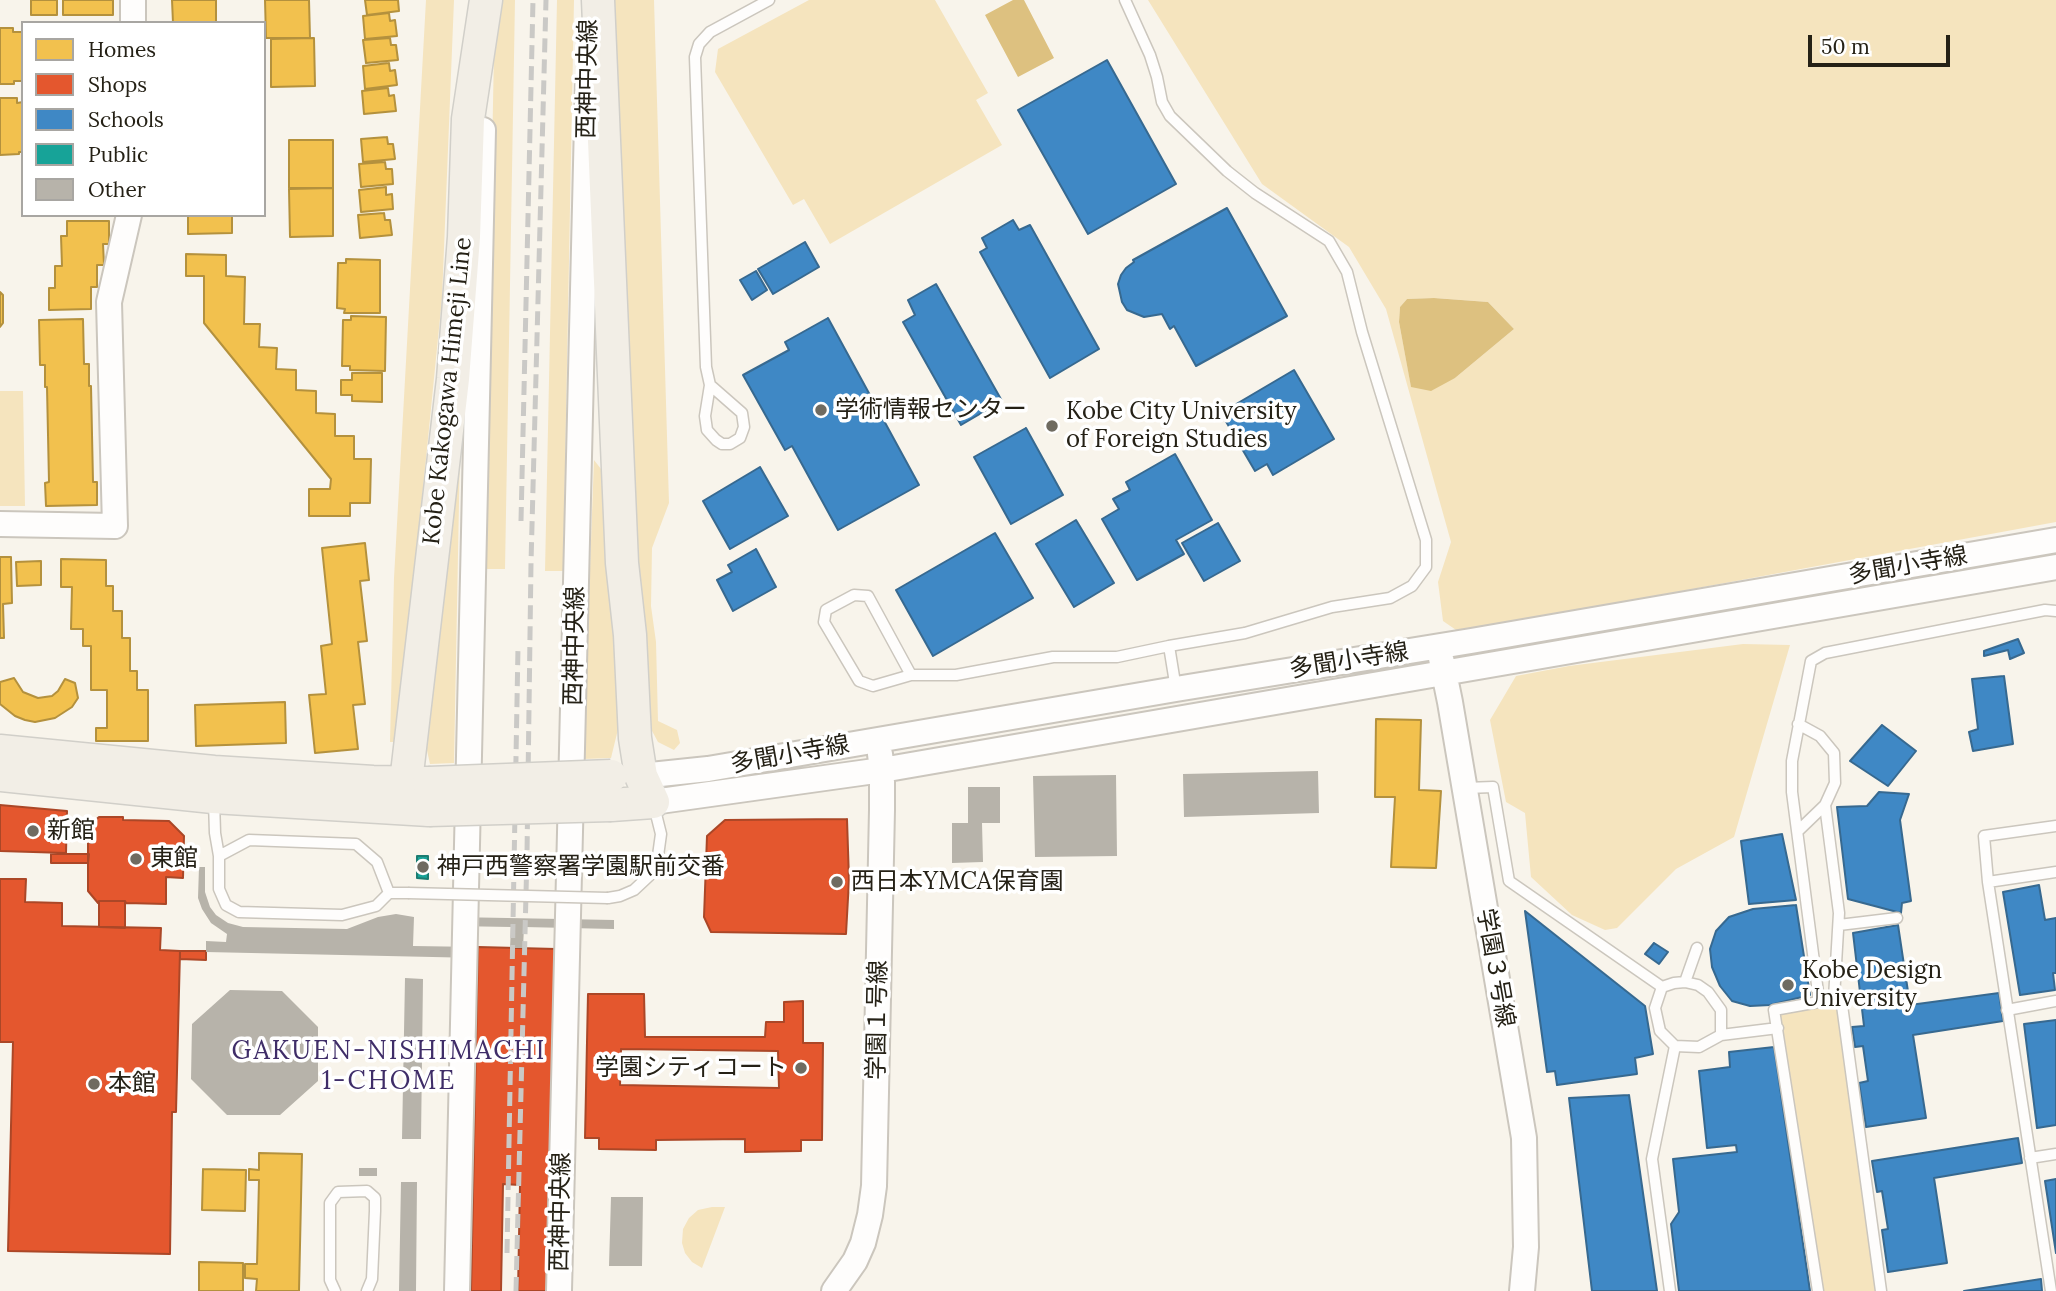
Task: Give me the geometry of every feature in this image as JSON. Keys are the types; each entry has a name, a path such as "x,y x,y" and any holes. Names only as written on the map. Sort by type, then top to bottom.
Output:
{"main road":[{"path":"0,775 214,797 629,789 635,738 630,635 622,563 598,0"},
{"name":"Kobe Kakogawa Himeji Line","path":"421,792 464,237 468,119 486,4"},
{"path":"0,751 421,792"}],"street":[{"path":"133,0 133,21"},
{"name":"西神中央線","path":"559,1291 590,0"},
{"path":"457,1291 486,4"},
{"path":"0,524 116,526 109,302 129,217"},
{"name":"多聞小寺線","path":"629,789 708,769 2056,540"},
{"name":"多聞小寺線","path":"629,789 882,769 2056,567"},
{"name":"学園３号線","path":"1438,647 1465,788 1524,1138 1526,1247 1522,1291"},
{"name":"学園１号線","path":"834,1291 855,1261 863,1243 874,1186 882,769 877,740"}],"lane":[{"path":"709,385 742,414 744,427 740,438 730,444 722,444 708,430 705,416 709,385 706,367 695,57 698,44 710,32 769,0"},
{"path":"911,675 868,596 854,595 826,610 824,622 859,681 873,686 911,675 956,675 1052,657 1117,657 1245,634 1332,607 1390,598 1412,586 1426,567 1426,540 1362,332 1347,272 1329,241 1255,194 1170,116 1162,102 1150,55 1125,0"},
{"path":"1819,1000 1792,792 1792,761 1811,661 1825,653 2045,610 2056,611"},
{"path":"1169,646 1176,689"},
{"path":"1798,724 1820,736 1834,753 1835,783 1825,804 1798,831"},
{"path":"1465,788 1493,787 1509,881 1662,987"},
{"path":"214,797 219,889 226,905 239,912 342,915 376,906 389,893 608,898 634,890 650,875 657,863 661,834 629,789"},
{"path":"1825,804 1839,913 1834,998"},
{"path":"2051,1291 1988,882 1984,836 2056,826"},
{"path":"219,856 249,840 356,844 377,862 389,893"},
{"path":"1988,882 2056,872"},
{"path":"1839,925 1897,918"},
{"path":"1685,982 1697,948"},
{"path":"1662,987 1685,982 1698,985 1708,992 1721,1010 1721,1035"},
{"path":"1662,987 1655,1007 1660,1031 1675,1046 1699,1047 1721,1035 1778,1028"},
{"path":"1818,1291 1774,1010 1841,998 1881,1291"},
{"path":"2007,1010 2056,1001"},
{"path":"1670,1291 1651,1159 1675,1046"},
{"path":"2030,1158 2056,1154"},
{"path":"335,1291 330,1280 330,1203 338,1192 367,1191 375,1198 372,1279 367,1291"}],"shaded area":[{"path":"426,0 454,0 442,298 400,742 390,742 394,578"},
{"path":"495,0 515,0 505,569 484,569"},
{"path":"557,0 574,0 563,571 545,571"},
{"path":"608,0 654,0 669,503 652,548 651,606 656,642 658,721 677,730 680,743 674,750 658,742 651,729 643,725 632,596"},
{"path":"809,0 935,0 988,93 976,100 1002,145 830,244 804,199 793,205 715,72 718,49"},
{"path":"1013,0 1024,0 1054,58 1018,77 985,15"},
{"path":"1148,0 2056,0 2056,522 1459,632 1443,621 1438,582 1451,542 1386,309 1349,247 1262,184","holes":["1407,299 1488,302 1514,329 1455,378 1411,386 1399,322 1400,307"]},
{"path":"1407,299 1488,302 1514,329 1455,378 1431,391 1411,387 1399,322 1400,307"},
{"path":"0,391 23,391 25,506 0,506"},
{"path":"460,450 454,763 430,764 426,746"},
{"path":"594,460 608,478 620,721 611,758 583,759"},
{"path":"1743,644 1790,645 1734,837 1676,869 1617,928 1605,930 1572,915 1531,877 1525,813 1506,802 1490,720 1516,676 1569,666"},
{"path":"1841,998 1881,1291 1819,1291 1774,1010"},
{"path":"725,1207 702,1268 692,1262 685,1253 682,1243 683,1229 689,1218 698,1210"}],"building: Homes":[{"path":"31,0 57,0 57,15 31,15"},
{"path":"63,0 113,0 113,15 63,15"},
{"path":"172,0 216,0 216,21 173,21"},
{"path":"265,0 309,0 310,38 266,38"},
{"path":"365,0 398,0 399,11 367,15"},
{"path":"389,13 390,21 395,20 397,36 365,39 363,16"},
{"path":"0,28 13,28 13,32 21,32 21,81 0,84"},
{"path":"314,38 315,86 271,87 271,39"},
{"path":"390,38 391,45 396,45 398,60 366,63 363,40"},
{"path":"389,63 390,71 395,70 397,85 365,89 363,66"},
{"path":"388,88 389,96 394,95 396,111 364,114 362,91"},
{"path":"0,98 17,98 17,103 21,102 21,152 0,155"},
{"path":"387,137 388,144 393,144 395,159 363,162 361,139"},
{"path":"289,140 333,140 333,188 289,188"},
{"path":"385,162 386,169 392,169 393,184 361,187 359,164"},
{"path":"386,187 386,195 392,194 393,209 361,212 359,190"},
{"path":"333,188 333,236 290,237 289,189"},
{"path":"384,213 385,220 390,220 392,235 360,238 358,215"},
{"path":"188,217 232,217 232,233 188,234"},
{"path":"67,221 109,221 109,244 103,244 104,265 97,265 97,287 91,287 91,309 49,310 49,288 55,288 55,266 62,266 61,236 67,236"},
{"path":"186,254 226,255 226,276 245,277 244,324 260,324 259,347 277,348 276,369 296,370 296,390 316,391 316,413 335,414 335,436 354,436 354,459 371,459 370,503 350,503 350,516 309,516 309,489 330,489 331,479 204,323 204,276 186,276"},
{"path":"346,259 380,260 380,313 344,313 345,309 337,308 338,263 346,263"},
{"path":"0,292 3,295 3,323 0,327"},
{"path":"351,316 386,317 385,371 350,370 350,366 342,366 343,320 351,320"},
{"path":"83,319 84,364 89,364 91,386 93,482 97,482 97,505 46,506 45,483 49,482 47,387 45,365 40,365 39,320"},
{"path":"352,373 382,373 382,402 352,401 352,395 341,395 341,380 352,380"},
{"path":"365,543 369,580 360,581 367,641 358,642 365,704 353,705 358,749 315,753 309,695 326,694 321,646 332,644 322,548"},
{"path":"0,557 11,557 12,603 3,604 4,638 0,638"},
{"path":"61,559 106,560 106,586 113,586 113,611 122,611 122,638 130,638 130,671 137,671 137,690 148,690 148,741 96,741 96,728 107,728 107,690 91,690 91,646 83,646 83,629 71,629 72,587 61,587"},
{"path":"41,561 41,585 17,586 16,562"},
{"path":"14,678 23,692 38,698 52,696 65,679 75,683 78,698 72,707 55,718 35,722 25,720 0,704 0,682"},
{"path":"285,702 286,743 196,746 195,705"},
{"path":"1376,719 1421,720 1419,790 1441,791 1436,868 1391,867 1395,797 1375,797"},
{"path":"259,1153 302,1154 299,1291 256,1291 257,1279 245,1278 245,1264 257,1264 259,1180 249,1180 249,1169 259,1170"},
{"path":"203,1169 246,1170 245,1211 202,1210"},
{"path":"199,1262 243,1263 243,1291 199,1291"}],"building: Shops":[{"name":"新館","path":"0,805 67,811 66,853 0,851"},
{"name":"東館","path":"99,817 169,821 184,836 183,878 166,877 166,904 125,901 98,903 88,891 88,843 93,843 93,822"},
{"path":"847,819 849,880 846,934 711,932 704,917 707,836 725,820"},
{"path":"51,854 89,854 88,863 51,863"},
{"name":"本館","path":"0,879 26,879 25,902 62,903 62,926 161,928 160,950 180,951 176,1112 172,1112 170,1254 8,1251 13,1042 0,1042"},
{"path":"99,901 125,901 125,928 99,927"},
{"path":"478,947 556,949 548,1291 518,1291 520,1185 503,1184 501,1291 471,1291"},
{"path":"180,951 206,951 206,960 180,959"},
{"name":"学園シティコート","path":"588,994 644,994 645,1037 765,1037 766,1022 784,1022 784,1002 803,1001 803,1043 823,1043 822,1140 801,1140 801,1151 745,1152 745,1139 656,1140 656,1150 599,1149 599,1138 585,1138","holes":["621,1049 778,1051 779,1088 620,1085"]}],"building: Schools":[{"path":"1107,60 1176,184 1088,234 1018,110"},
{"path":"1227,208 1287,316 1196,366 1174,326 1170,329 1162,314 1144,317 1127,310 1122,302 1118,284 1121,275 1133,260"},
{"path":"1013,220 1019,230 1030,225 1099,349 1050,378 980,252 987,248 982,238"},
{"path":"805,242 819,267 773,294 758,269"},
{"path":"756,271 767,290 752,300 740,280"},
{"path":"936,284 1002,401 961,425 903,322 915,315 908,300"},
{"name":"学術情報センター","path":"828,318 919,485 838,530 792,446 785,450 743,375 789,350 785,342"},
{"path":"1294,370 1334,439 1273,475 1267,464 1255,471 1221,413"},
{"path":"1026,428 1063,495 1011,524 974,457"},
{"path":"1175,454 1212,520 1176,540 1184,554 1137,580 1102,519 1119,509 1113,499 1130,490 1126,482"},
{"path":"760,467 788,516 730,549 703,501"},
{"path":"1076,520 1114,583 1074,607 1036,544"},
{"path":"1218,523 1240,561 1204,581 1182,543"},
{"path":"995,533 1033,598 933,656 896,590"},
{"path":"756,549 776,587 733,611 717,580 732,572 728,565"},
{"path":"2018,639 2024,653 2010,659 2008,650 1984,656 1984,651"},
{"path":"2004,676 2013,744 1973,751 1969,732 1978,729 1972,679"},
{"path":"1882,725 1916,751 1888,786 1850,761"},
{"path":"1879,792 1909,794 1900,820 1911,901 1902,903 1901,913 1848,899 1837,807 1867,806"},
{"path":"1782,834 1796,900 1749,904 1741,841"},
{"path":"2039,885 2045,920 2056,918 2056,973 2053,973 2055,990 2020,995 2003,892"},
{"path":"1796,905 1810,995 1770,1005 1750,1006 1732,1001 1720,986 1712,967 1710,949 1716,931 1729,917 1753,909"},
{"path":"1525,911 1645,1006 1653,1054 1635,1058 1637,1074 1557,1085 1555,1071 1547,1072"},
{"path":"1898,925 1910,1005 1999,993 2003,1021 1913,1035 1926,1118 1866,1127 1859,1083 1868,1081 1863,1046 1855,1047 1852,1027 1864,1026 1853,933"},
{"path":"1654,943 1668,952 1659,964 1645,954"},
{"path":"2056,1020 2056,1125 2037,1128 2024,1024"},
{"path":"1774,1047 1810,1291 1679,1291 1671,1224 1679,1212 1673,1159 1737,1152 1736,1145 1707,1148 1699,1071 1730,1067 1729,1052"},
{"path":"1629,1095 1657,1291 1592,1291 1569,1098"},
{"path":"2018,1138 2022,1163 1934,1178 1947,1263 1888,1272 1882,1230 1888,1229 1882,1191 1877,1192 1872,1161"},
{"path":"2056,1179 2056,1253 2045,1181"},
{"path":"2041,1279 2042,1291 1964,1291"}],"building: Public":[{"name":"神戸西警察署学園駅前交番","path":"417,856 428,856 428,879 417,878"}],"building: Other":[{"path":"1318,771 1319,813 1184,817 1183,774"},
{"path":"1116,775 1117,856 1035,857 1033,776"},
{"path":"968,787 1000,787 1000,823 982,823 983,862 952,863 952,823 968,823"},
{"path":"199,867 205,867 205,892 210,907 228,923 243,927 347,929 378,917 396,914 414,917 413,946 478,947 478,958 206,952 206,941 226,942 227,934 211,923 202,909 198,898"},
{"path":"454,917 614,920 614,929 524,927 523,948 510,948 511,927 454,926"},
{"path":"405,978 423,979 421,1139 402,1139"},
{"path":"230,990 282,991 318,1027 318,1081 280,1115 227,1115 191,1079 192,1024"},
{"path":"359,1168 377,1168 377,1176 359,1176"},
{"path":"401,1182 417,1182 416,1291 399,1291"},
{"path":"611,1197 643,1197 642,1266 609,1266"}],"railway":[{"path":"521,521 533,0"},
{"path":"516,1291 546,0"},
{"path":"507,1253 518,647"}],"place":[{"name":"学術情報センター","path":"821,410"},
{"name":"Kobe City University of Foreign Studies","path":"1052,426"},
{"name":"新館","path":"33,831"},
{"name":"東館","path":"136,859"},
{"name":"神戸西警察署学園駅前交番","path":"423,867"},
{"name":"西日本YMCA保育園","path":"837,882"},
{"name":"Kobe Design University","path":"1788,985"},
{"name":"学園シティコート","path":"801,1068"},
{"name":"本館","path":"94,1084"}],"district":[{"name":"GAKUEN-NISHIMACHI 1-CHOME","path":"389,1067"}]}
